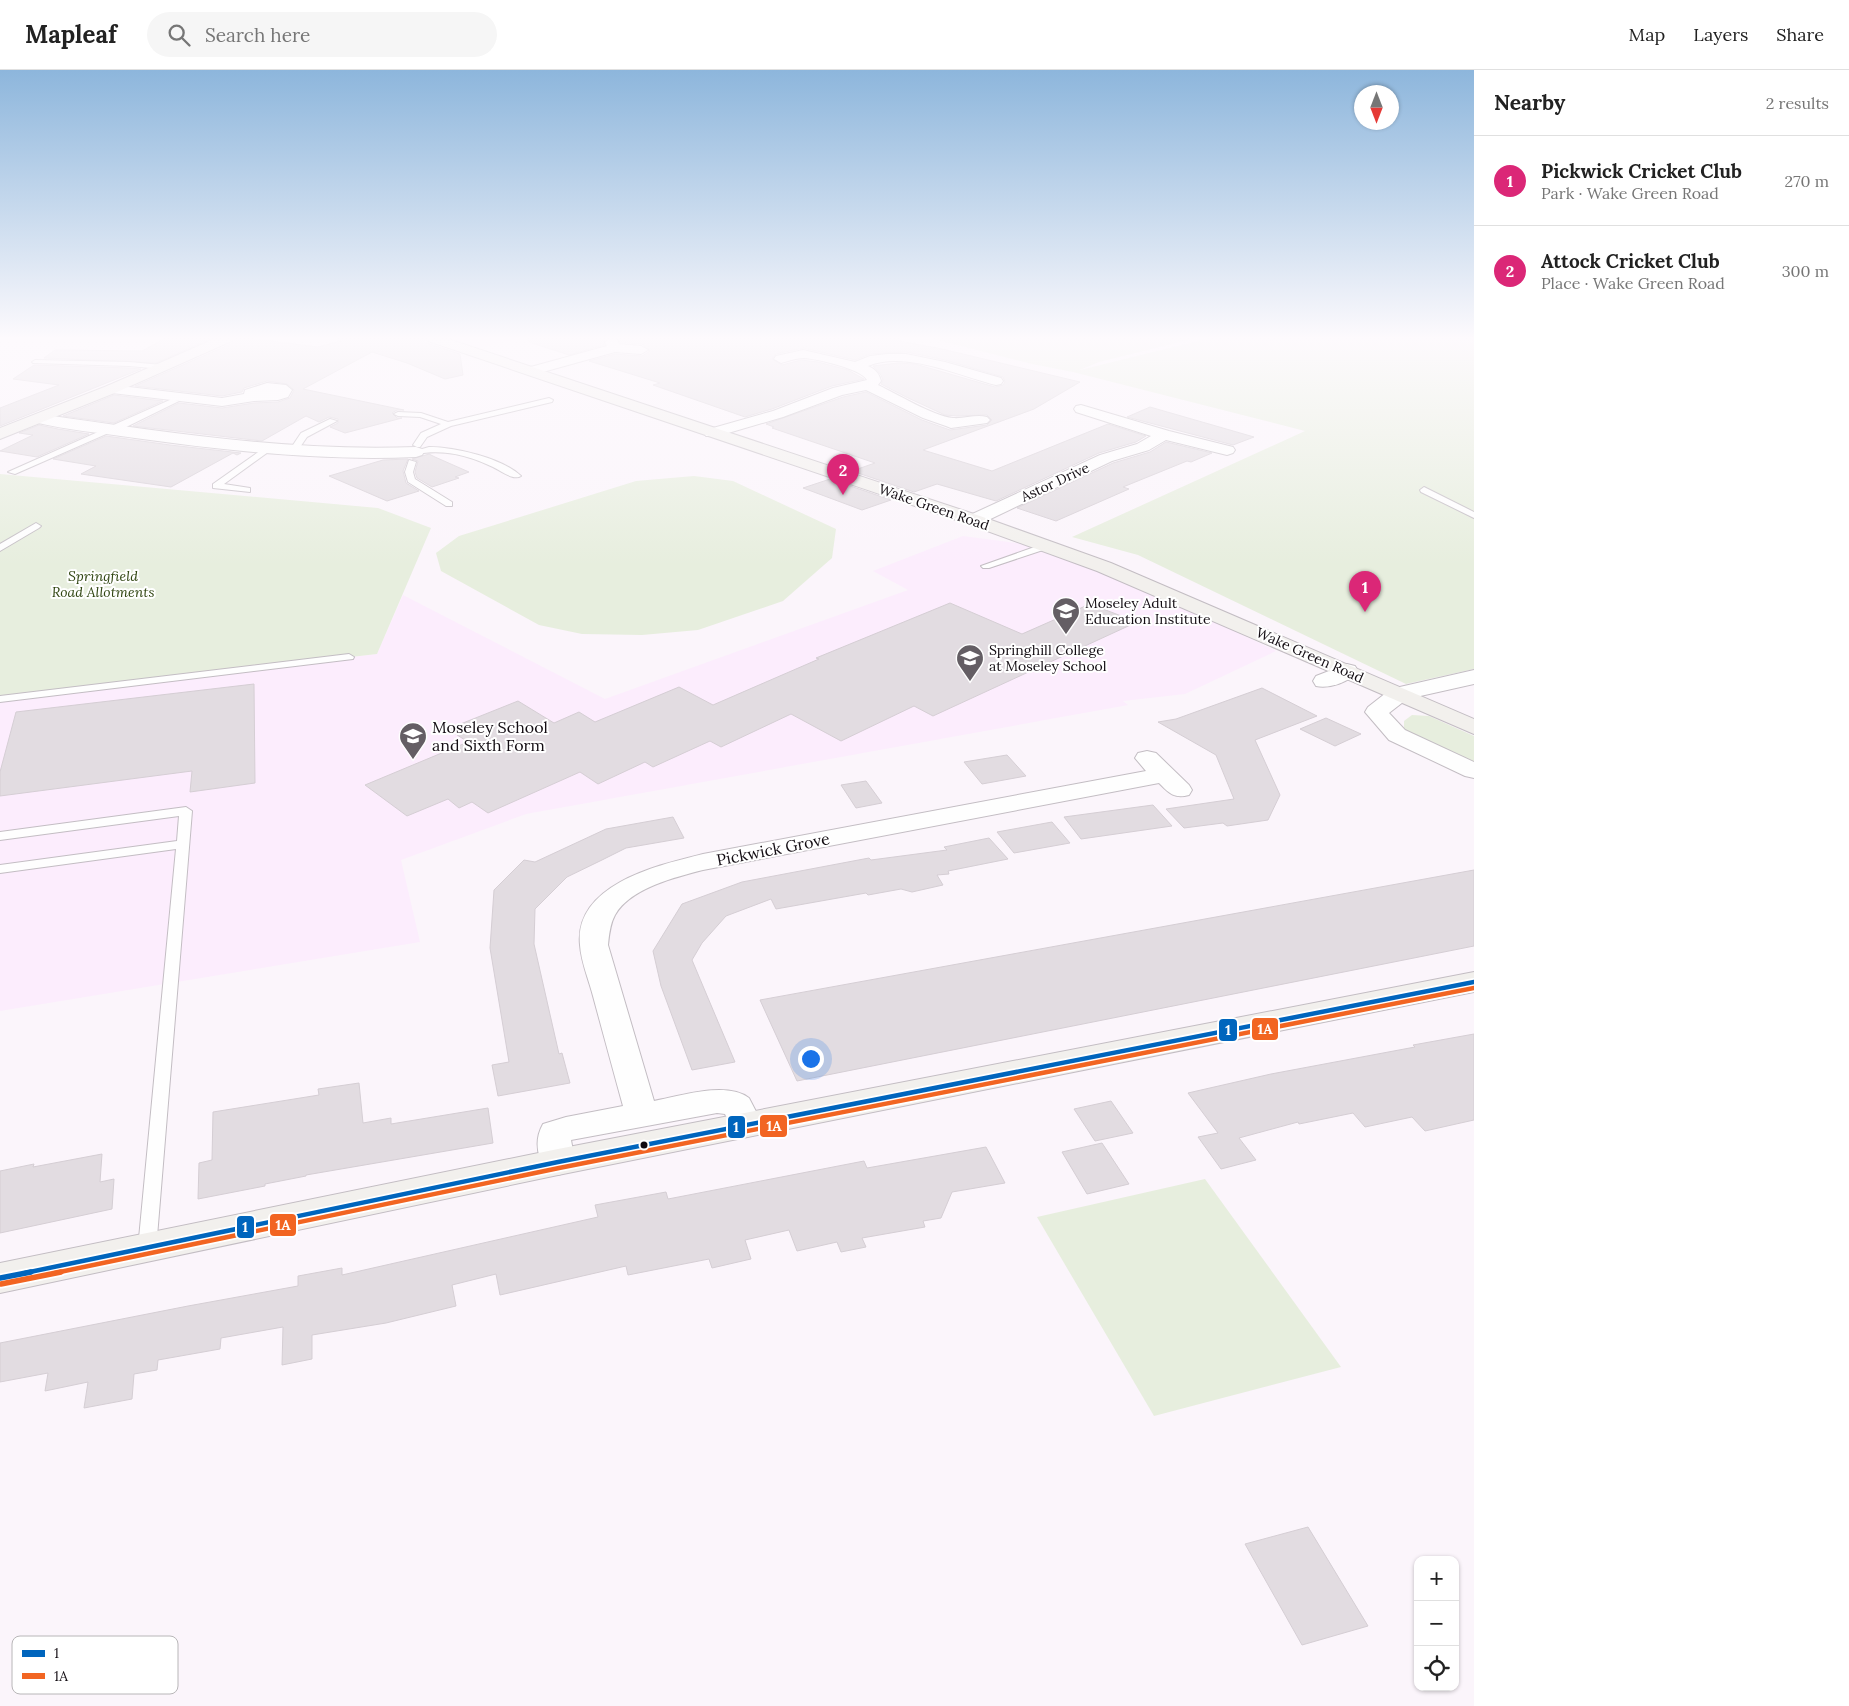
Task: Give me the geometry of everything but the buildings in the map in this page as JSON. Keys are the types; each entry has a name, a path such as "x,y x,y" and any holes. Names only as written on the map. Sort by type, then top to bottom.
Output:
{"street":[{"path":"0,434 53,413"},
{"name":"Wake Green Road","path":"654,413 974,520 1104,567 1474,727"},
{"path":"712,433 780,413"},
{"path":"925,413 951,423 982,420"},
{"path":"1093,413 1164,435 1227,450"},
{"path":"39,419 267,450 364,454 415,453"},
{"name":"Astor Drive","path":"974,520 1106,458 1143,447 1164,435"},
{"path":"1324,682 1347,671"},
{"path":"1474,677 1399,694 1376,712 1397,735 1474,771"},
{"name":"Pickwick Grove","path":"642,1115 594,945 596,929 602,912 612,900 661,872 703,862 1164,774"},
{"path":"0,1278 558,1162 1474,982"},
{"path":"558,1162 554,1142 555,1134 566,1129 717,1101 730,1101 739,1107 746,1125"}],"lane":[{"path":"12,472 148,413"},
{"path":"449,504 411,480 409,472 415,453 424,435 448,424 493,413"},
{"path":"398,414 421,415 448,424"},
{"path":"293,451 304,435 333,421"},
{"path":"415,453 428,448 450,448 516,476"},
{"path":"247,490 216,486 267,450"},
{"path":"1424,490 1474,515"},
{"path":"0,548 36,526"},
{"path":"986,566 1046,546"},
{"path":"0,699 350,657"},
{"path":"0,836 186,811 172,982 156,1127 147,1248"},
{"path":"0,870 183,844"}],"shaded area":[{"name":"Moseley School and Sixth Form","path":"963,536 1038,546 1100,567 1276,651 1185,694 1123,701 1128,705 526,814 401,860 420,942 0,1011 0,697 377,654 403,595 605,699 908,590 873,571"}],"green space":[{"path":"1236,413 1474,413 1474,669 1406,684 1138,555 1072,537 1305,431"},
{"name":"Springfield Road Allotments","path":"0,474 378,508 431,528 377,654 0,697"},
{"path":"694,476 733,481 836,529 832,558 783,601 698,630 642,635 582,634 539,625 441,571 436,553 459,536 636,481"},
{"path":"1412,715 1429,716 1474,736 1474,762 1404,730 1404,721"},
{"path":"1205,1179 1341,1367 1154,1416 1037,1217"}],"transit line":[{"name":"1","path":"0,1278 558,1162 1474,982"},
{"name":"1A","path":"1,1284 559,1168 1474,988"}],"place":[{"name":"Attock Cricket Club","path":"843,495"},
{"name":"Pickwick Cricket Club","path":"1365,612"},
{"name":"Moseley Adult Education Institute","path":"1066,635"},
{"name":"Springhill College at Moseley School","path":"970,682"},
{"name":"Moseley School and Sixth Form","path":"413,760"}]}
